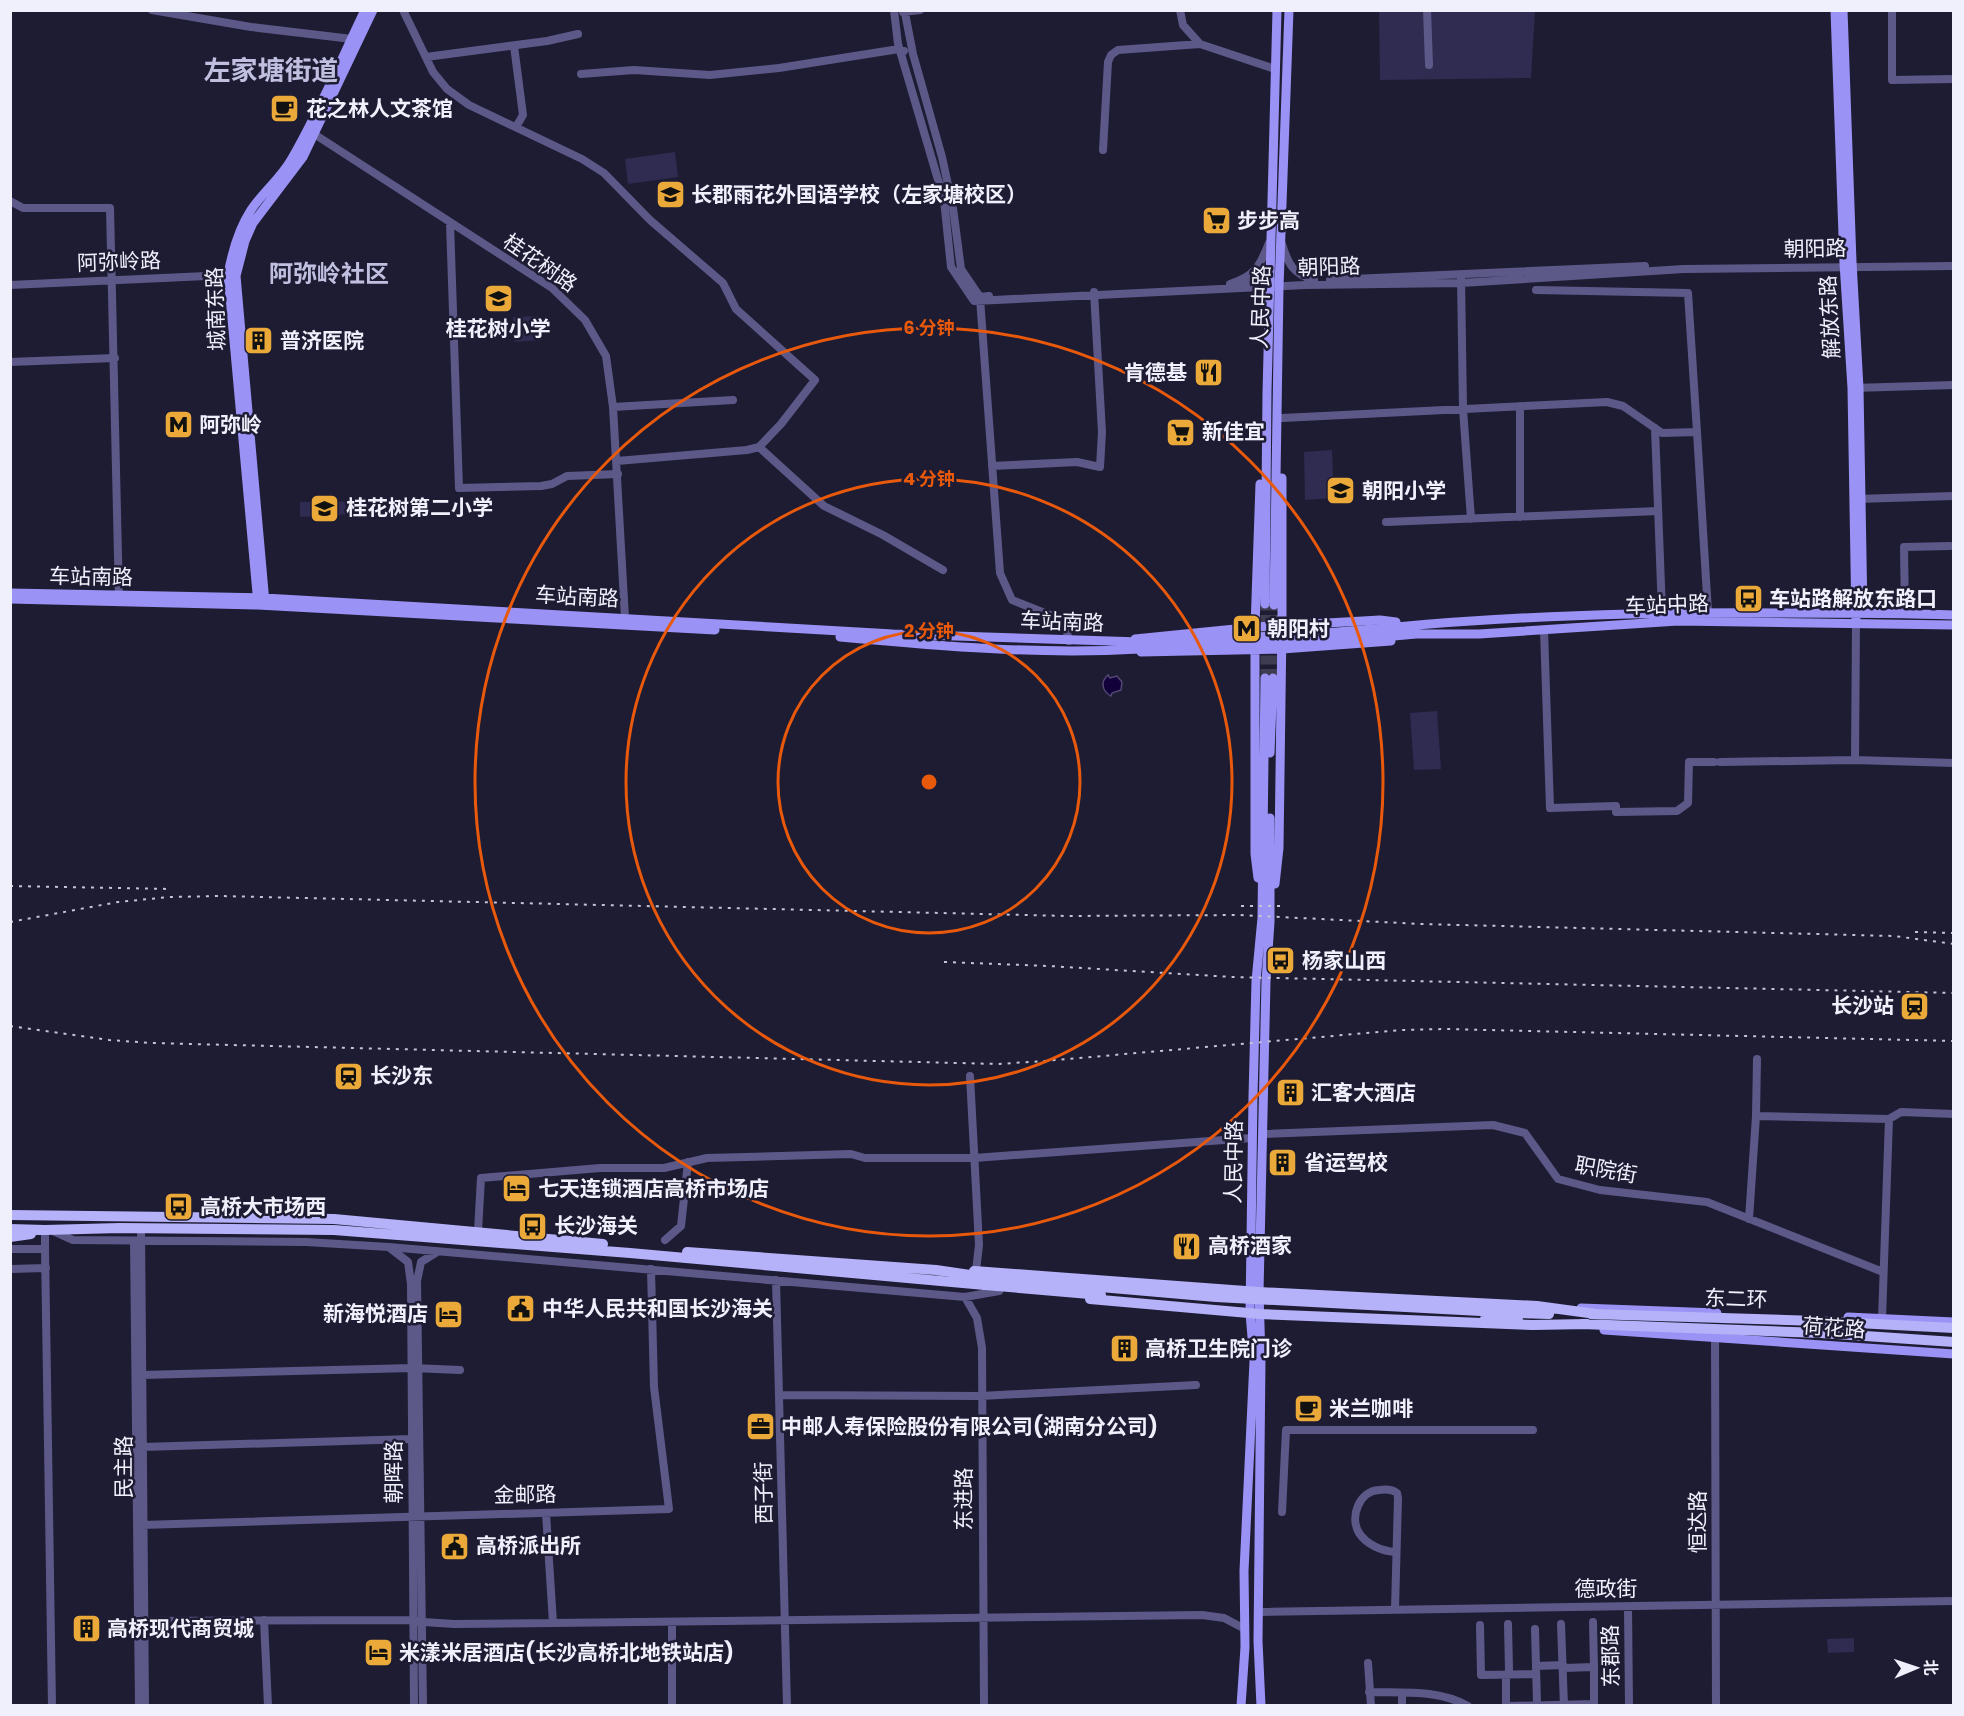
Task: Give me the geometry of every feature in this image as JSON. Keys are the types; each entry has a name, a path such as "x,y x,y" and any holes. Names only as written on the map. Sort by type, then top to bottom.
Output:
{"highway":[{"path":"10,1215 334,1219 659,1250 788,1258 1216,1304 1518,1317"},
{"path":"16,1233 141,1228 334,1230 935,1275 1537,1306 1596,1314"},
{"path":"935,1275 999,1291 1255,1313 1533,1325 1587,1324"},
{"name":"东二环","path":"1518,1317 1596,1314 1953,1328"},
{"name":"东二环","path":"1518,1317 1587,1324 1821,1333 1952,1344"}],"main road":[{"name":"城南东路","path":"261,601 236,276 245,241 253,223 297,166 365,10"},
{"name":"城南东路","path":"261,601 228,275 235,242 246,219 311,133 374,10"},
{"name":"人民中路","path":"1275,285 1267,392 1270,605 1277,387 1275,69 1277,10"},
{"name":"人民中路","path":"1276,238 1289,10"},
{"name":"解放东路","path":"1835,10 1856,388 1859,499 1858,616"},
{"name":"解放东路","path":"1843,10 1848,265"},
{"path":"1266,920 1279,848 1282,418 1277,387"},
{"path":"1266,920 1255,854 1255,627 1263,426 1267,392"},
{"name":"车站南路","path":"10,593 119,599"},
{"name":"车站南路","path":"10,599 261,601 1140,645"},
{"name":"车站南路","path":"261,601 1066,651 1120,650 1140,645"},
{"name":"车站中路","path":"1140,645 1298,643 1479,619 1662,612 1858,616 1953,625"},
{"name":"车站中路","path":"1416,629 1479,634 1678,621 1905,613 1953,615"},
{"path":"1112,642 1255,627 1380,620 1416,629"},
{"path":"1120,650 1151,653 1383,643 1416,629"},
{"name":"人民中路","path":"1255,1292 1263,1134 1270,782 1269,678"},
{"name":"人民中路","path":"1243,1706 1244,1571 1255,1313 1252,1138 1256,981 1266,920"},
{"path":"1537,1306 1953,1322"},
{"name":"人民中路","path":"1255,1313 1261,1360 1256,1706"},
{"name":"荷花路","path":"1533,1325 1953,1354"},
{"name":"人民中路","path":"1258,1641 1261,1706"}],"street":[{"path":"152,10 250,27 352,39"},
{"path":"403,10 433,72 447,89 469,105 582,159 604,173 650,220 723,283 736,309 815,380 781,424 759,447 747,450 617,461"},
{"path":"899,11 920,10"},
{"path":"1180,10 1183,25 1200,44"},
{"path":"1427,10 1429,64"},
{"path":"1892,10 1892,80 1953,79"},
{"path":"899,11 899,49 944,200 951,267 974,301 980,299"},
{"path":"899,11 946,177 953,208 961,269 980,299 1000,573 1011,600 1060,619 1070,641"},
{"path":"426,57 514,46 578,34"},
{"path":"1103,150 1108,62 1111,55 1118,50 1200,44 1275,69"},
{"path":"514,46 523,115 516,127"},
{"path":"581,74 634,70 710,75 779,68 899,49 913,54"},
{"name":"桂花树路","path":"311,133 552,288 585,320 606,356 613,407 625,618"},
{"path":"10,201 23,208 110,208 119,599"},
{"path":"450,223 459,488 541,486 552,484 567,476 618,474"},
{"path":"1276,238 1294,271 1314,280"},
{"path":"1230,284 1249,277 1256,270 1276,238"},
{"name":"朝阳路","path":"980,299 1461,278 1684,264 1953,263"},
{"name":"阿弥岭路","path":"10,285 228,275"},
{"path":"1461,278 1463,409 1471,519"},
{"name":"朝阳路","path":"1095,293 1230,284 1275,285 1314,280 1461,278"},
{"path":"1536,290 1688,293 1708,612"},
{"path":"992,466 1077,462 1100,467 1102,432 1095,293"},
{"path":"10,362 114,358"},
{"path":"1856,388 1953,385"},
{"path":"613,407 733,400"},
{"path":"1282,418 1607,402 1623,406 1662,433 1696,432"},
{"path":"1520,406 1521,517"},
{"path":"1654,428 1662,612"},
{"path":"759,447 824,506 883,535 944,570"},
{"path":"1859,499 1953,496"},
{"path":"1386,522 1658,511"},
{"path":"1905,613 1904,547 1950,546"},
{"path":"1855,760 1858,616"},
{"path":"1544,630 1550,808 1616,806 1616,812 1677,811 1688,803 1689,762 1855,760 1953,763"},
{"path":"1749,1219 1756,1116 1757,1059"},
{"path":"970,1076 982,1278"},
{"path":"1756,1116 1889,1119 1901,1112 1953,1114"},
{"path":"1882,1319 1889,1119"},
{"name":"职院街","path":"1263,1134 1493,1125 1525,1133 1558,1179 1600,1190 1707,1202 1883,1272"},
{"path":"478,1231 481,1178 600,1168 664,1168 708,1158 851,1154 865,1158 974,1158 1252,1138"},
{"path":"664,1240 681,1226 688,1162"},
{"name":"民主路","path":"139,1706 138,1241 141,1228"},
{"path":"52,1706 45,1249 48,1230 74,1240 306,1242 438,1251 965,1297 999,1291"},
{"name":"民主路","path":"138,1241 142,1376 145,1706"},
{"name":"朝晖路","path":"389,1247 408,1262 411,1284 416,1368 412,1439 423,1623 423,1706"},
{"path":"10,1249 45,1249"},
{"name":"朝晖路","path":"414,1706 412,1620 416,1515 417,1281 421,1262 438,1251"},
{"path":"10,1269 46,1268"},
{"name":"金邮路","path":"142,1525 669,1509 654,1387 651,1269"},
{"name":"西子街","path":"776,1280 787,1706"},
{"name":"东进路","path":"965,1297 977,1318 982,1348 984,1706"},
{"name":"恒达路","path":"1715,1337 1716,1706"},
{"path":"142,1376 416,1368 460,1370"},
{"path":"780,1395 981,1396 1196,1385"},
{"path":"1281,1512 1286,1430 1533,1430"},
{"path":"142,1447 412,1439"},
{"path":"1395,1552 1380,1549 1361,1535 1356,1527 1357,1508 1366,1493 1373,1490 1393,1490 1397,1493 1395,1609"},
{"path":"546,1513 553,1623"},
{"name":"德政街","path":"1258,1612 1953,1601"},
{"name":"东郡路","path":"1629,1607 1629,1706"},
{"path":"144,1622 412,1620 423,1623 553,1623 1203,1615 1224,1618 1245,1629"},
{"path":"264,1620 268,1706"},
{"path":"672,1622 672,1706"},
{"path":"1508,1624 1509,1670 1506,1679 1508,1706 1594,1705 1593,1622"},
{"path":"1562,1624 1564,1705"},
{"path":"1480,1625 1481,1676 1507,1675 1563,1666 1594,1667"},
{"path":"1535,1629 1539,1705"},
{"path":"1368,1663 1371,1706"},
{"path":"1369,1692 1437,1694 1468,1706"},
{"path":"1402,1693 1402,1706"}],"shaded area":[{"path":"1379,11 1535,11 1531,78 1380,80"},
{"path":"675,152 678,177 628,184 625,159"},
{"path":"541,316 542,340 514,342 513,317"},
{"path":"1332,450 1334,498 1305,500 1304,452"},
{"path":"357,501 357,514 331,515 331,502"},
{"path":"300,502 325,502 326,516 300,517"},
{"path":"1108,675 1110,678 1117,676 1122,682 1121,690 1112,693 1111,696 1103,686"},
{"path":"1437,711 1441,769 1414,770 1410,713"},
{"path":"1854,1638 1854,1652 1828,1653 1827,1639"}],"tunnel":[{"path":"1265,604 1265,678"},
{"path":"1273,678 1274,605"}],"railway":[{"path":"10,886 172,889"},
{"path":"10,922 118,902 170,897 219,896 1068,916 1239,915 1422,924 1894,936 1954,944"},
{"path":"1241,906 1283,906"},
{"path":"1915,932 1954,933"},
{"path":"944,962 1232,977 1954,993"},
{"path":"10,1026 109,1040 151,1043 998,1064 1401,1030 1445,1029 1954,1041"}],"place":[{"name":"花之林人文茶馆","path":"285,109"},
{"name":"长郡雨花外国语学校（左家塘校区）","path":"670,195"},
{"name":"步步高","path":"1216,221"},
{"name":"桂花树小学","path":"498,298"},
{"name":"普济医院","path":"259,341"},
{"name":"肯德基","path":"1208,373"},
{"name":"阿弥岭","path":"178,425"},
{"name":"新佳宜","path":"1181,432"},
{"name":"朝阳小学","path":"1341,491"},
{"name":"桂花树第二小学","path":"325,508"},
{"name":"车站路解放东路口","path":"1748,599"},
{"name":"朝阳村","path":"1246,629"},
{"name":"杨家山西","path":"1281,961"},
{"name":"长沙站","path":"1915,1006"},
{"name":"长沙东","path":"349,1076"},
{"name":"汇客大酒店","path":"1290,1093"},
{"name":"省运驾校","path":"1283,1163"},
{"name":"七天连锁酒店高桥市场店","path":"517,1189"},
{"name":"高桥大市场西","path":"179,1207"},
{"name":"长沙海关","path":"533,1226"},
{"name":"高桥酒家","path":"1187,1246"},
{"name":"中华人民共和国长沙海关","path":"521,1309"},
{"name":"新海悦酒店","path":"449,1314"},
{"name":"高桥卫生院门诊","path":"1124,1349"},
{"name":"米兰咖啡","path":"1308,1409"},
{"name":"中邮人寿保险股份有限公司(湖南分公司)","path":"760,1427"},
{"name":"高桥派出所","path":"455,1546"},
{"name":"高桥现代商贸城","path":"86,1629"},
{"name":"米漾米居酒店(长沙高桥北地铁站店)","path":"378,1653"}],"district":[{"name":"左家塘街道","path":"271,71"},
{"name":"阿弥岭社区","path":"329,274"}]}
